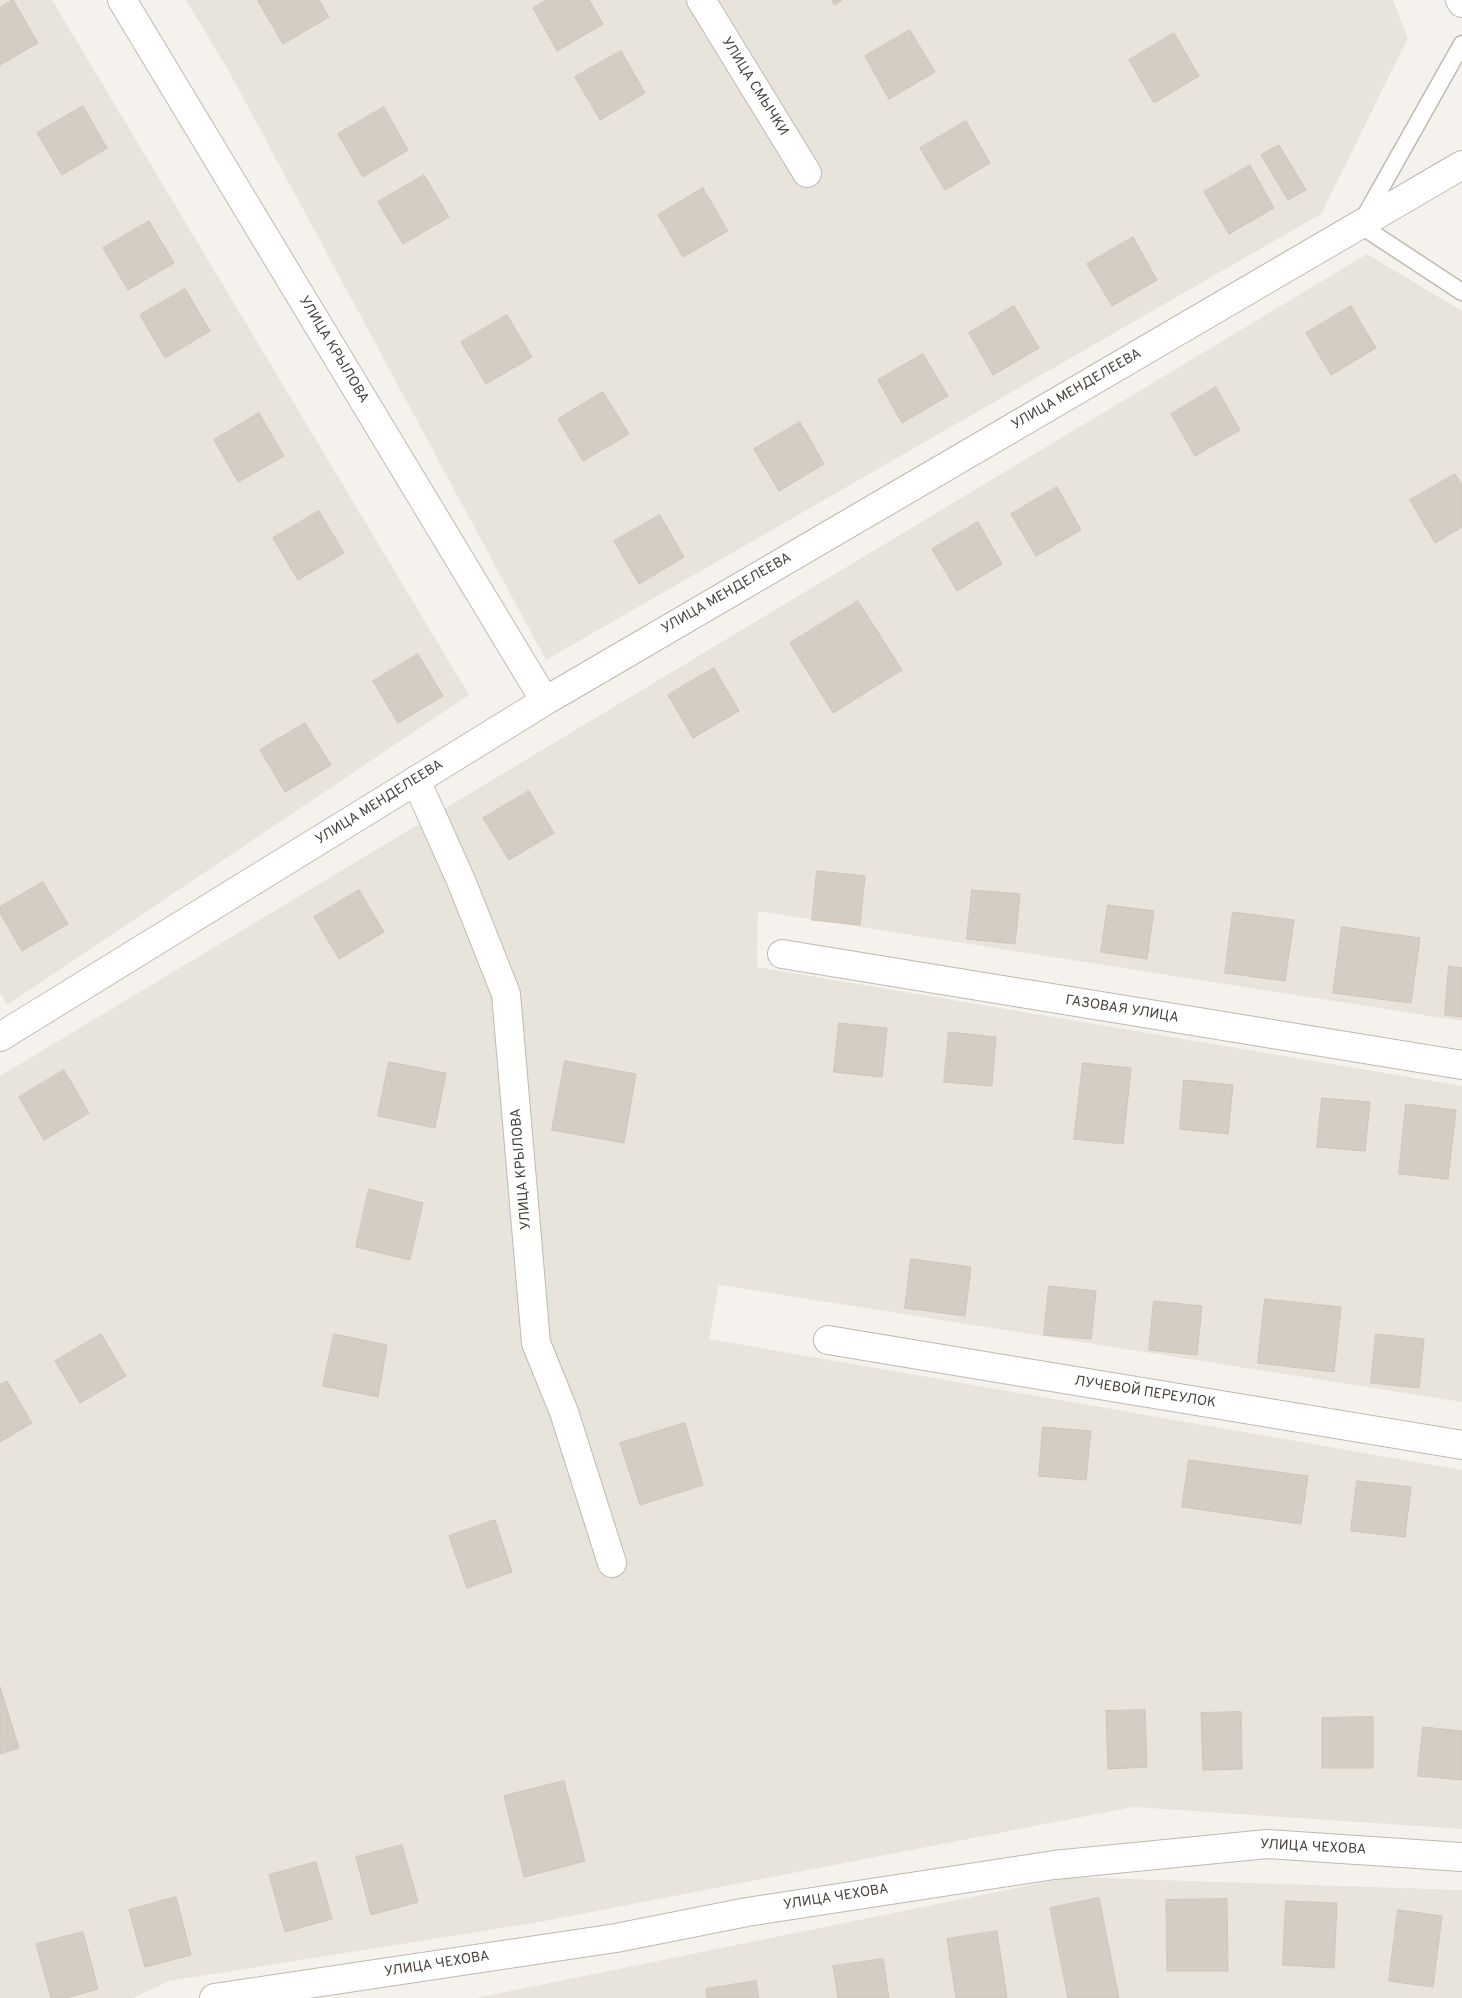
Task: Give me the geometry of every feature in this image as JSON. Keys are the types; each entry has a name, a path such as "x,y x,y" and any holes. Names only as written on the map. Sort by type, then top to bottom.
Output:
{"street":[{"name":"УЛИЦА КРЫЛОВА","path":"122,0 545,701"},
{"name":"УЛИЦА СМЫЧКИ","path":"701,0 807,173"},
{"name":"УЛИЦА МЕНДЕЛЕЕВА","path":"1,1036 545,701 1462,165"},
{"name":"УЛИЦА КРЫЛОВА","path":"416,780 462,883 506,994 536,1343 564,1412 612,1563"},
{"name":"ГАЗОВАЯ УЛИЦА","path":"782,954 1462,1065"},
{"name":"ЛУЧЕВОЙ ПЕРЕУЛОК","path":"828,1340 1462,1445"},
{"name":"УЛИЦА ЧЕХОВА","path":"214,1998 290,1992 616,1938 747,1912 1054,1865 1268,1844 1462,1857"}],"lane":[{"path":"1462,44 1360,225 1462,292"}],"shaded area":[{"path":"0,0 52,0 469,695 7,1005 0,993"},
{"path":"186,0 1393,0 1408,38 1321,214 546,660 227,68"},
{"path":"1367,254 1462,311 1462,1021 758,911 757,967 1462,1086 1462,1402 719,1285 709,1339 1462,1470 1462,1829 1133,1807 540,1922 169,1981 133,1998 0,1998 0,1076"},
{"path":"1070,1877 1462,1890 1462,1998 476,1998"}],"building":[{"path":"13,0 38,43 0,65 0,8"},
{"path":"319,0 329,17 283,44 258,1"},
{"path":"547,0 589,0 603,24 557,51 533,8"},
{"path":"832,0 842,0 835,5"},
{"path":"910,30 935,72 889,99 865,56"},
{"path":"1174,33 1199,76 1154,103 1129,60"},
{"path":"621,51 645,93 600,120 575,77"},
{"path":"83,106 107,148 62,175 37,133"},
{"path":"384,107 408,150 363,177 338,134"},
{"path":"966,121 990,163 945,190 920,148"},
{"path":"1279,145 1306,190 1288,200 1261,155"},
{"path":"1250,165 1274,208 1229,234 1204,192"},
{"path":"424,175 449,217 403,244 378,202"},
{"path":"703,188 728,231 683,257 658,215"},
{"path":"149,221 174,263 128,290 103,248"},
{"path":"1133,237 1157,280 1112,306 1087,264"},
{"path":"185,289 210,331 165,358 140,315"},
{"path":"1014,306 1039,348 993,375 969,333"},
{"path":"1351,306 1376,348 1331,375 1306,333"},
{"path":"507,315 532,357 486,384 461,342"},
{"path":"923,354 948,396 902,423 878,380"},
{"path":"1216,387 1240,430 1195,456 1171,414"},
{"path":"603,392 629,434 583,461 558,419"},
{"path":"259,413 284,456 238,482 214,440"},
{"path":"800,422 824,464 779,491 754,449"},
{"path":"1455,474 1462,485 1462,527 1435,543 1410,500"},
{"path":"1057,487 1081,530 1036,556 1011,514"},
{"path":"319,511 344,553 298,580 273,538"},
{"path":"660,515 684,557 639,584 614,541"},
{"path":"978,522 1002,564 957,591 932,549"},
{"path":"858,601 902,670 833,713 790,643"},
{"path":"418,654 443,696 398,723 373,681"},
{"path":"714,668 739,711 693,738 668,695"},
{"path":"305,723 331,765 285,792 260,750"},
{"path":"529,791 554,833 509,860 483,818"},
{"path":"817,871 865,876 860,925 812,920"},
{"path":"43,882 68,924 22,951 0,913 0,907"},
{"path":"359,890 384,932 339,959 314,917"},
{"path":"972,890 1020,894 1015,944 967,939"},
{"path":"1108,905 1154,911 1147,959 1101,952"},
{"path":"1233,912 1294,920 1285,981 1225,973"},
{"path":"1342,927 1420,938 1411,1003 1333,993"},
{"path":"1449,966 1462,968 1462,1017 1445,1015"},
{"path":"839,1023 887,1028 882,1077 834,1072"},
{"path":"949,1032 996,1037 992,1086 944,1082"},
{"path":"565,1061 636,1074 624,1143 552,1130"},
{"path":"389,1062 446,1073 435,1128 378,1116"},
{"path":"1083,1063 1131,1068 1123,1144 1074,1139"},
{"path":"64,1070 89,1113 44,1140 19,1097"},
{"path":"1184,1080 1233,1085 1228,1134 1180,1129"},
{"path":"1322,1098 1370,1102 1365,1151 1317,1147"},
{"path":"1406,1104 1456,1110 1448,1179 1399,1174"},
{"path":"369,1189 423,1203 410,1260 356,1247"},
{"path":"911,1259 971,1267 965,1316 905,1308"},
{"path":"1049,1286 1096,1291 1091,1339 1044,1335"},
{"path":"1265,1299 1341,1307 1334,1372 1258,1363"},
{"path":"1154,1301 1202,1306 1197,1355 1149,1350"},
{"path":"101,1334 126,1376 80,1403 55,1361"},
{"path":"334,1334 387,1345 378,1397 323,1386"},
{"path":"1376,1334 1424,1339 1419,1388 1371,1383"},
{"path":"7,1381 32,1423 0,1442 0,1385"},
{"path":"685,1423 703,1485 640,1505 620,1443"},
{"path":"1043,1427 1091,1431 1086,1480 1039,1476"},
{"path":"1189,1460 1308,1476 1301,1524 1182,1507"},
{"path":"1357,1481 1411,1487 1405,1537 1351,1531"},
{"path":"495,1520 512,1572 467,1588 449,1536"},
{"path":"0,1687 19,1748 0,1754"},
{"path":"1145,1710 1147,1767 1108,1769 1106,1711"},
{"path":"1241,1712 1242,1769 1203,1770 1201,1713"},
{"path":"1373,1717 1373,1768 1322,1768 1322,1718"},
{"path":"1423,1727 1462,1731 1462,1780 1418,1776"},
{"path":"564,1781 585,1861 524,1877 504,1796"},
{"path":"402,1845 418,1902 371,1915 356,1857"},
{"path":"316,1862 332,1919 285,1932 269,1875"},
{"path":"176,1897 191,1955 145,1967 129,1910"},
{"path":"1099,1898 1119,1998 1068,1998 1050,1908"},
{"path":"1227,1899 1228,1971 1167,1971 1166,1900"},
{"path":"1286,1901 1337,1903 1334,1968 1283,1965"},
{"path":"1398,1910 1442,1916 1433,1987 1389,1981"},
{"path":"997,1931 1007,1998 956,1998 947,1939"},
{"path":"83,1932 98,1989 66,1998 51,1998 36,1944"},
{"path":"883,1959 889,1998 838,1998 833,1966"},
{"path":"756,1981 759,1998 707,1998 706,1989"}]}
